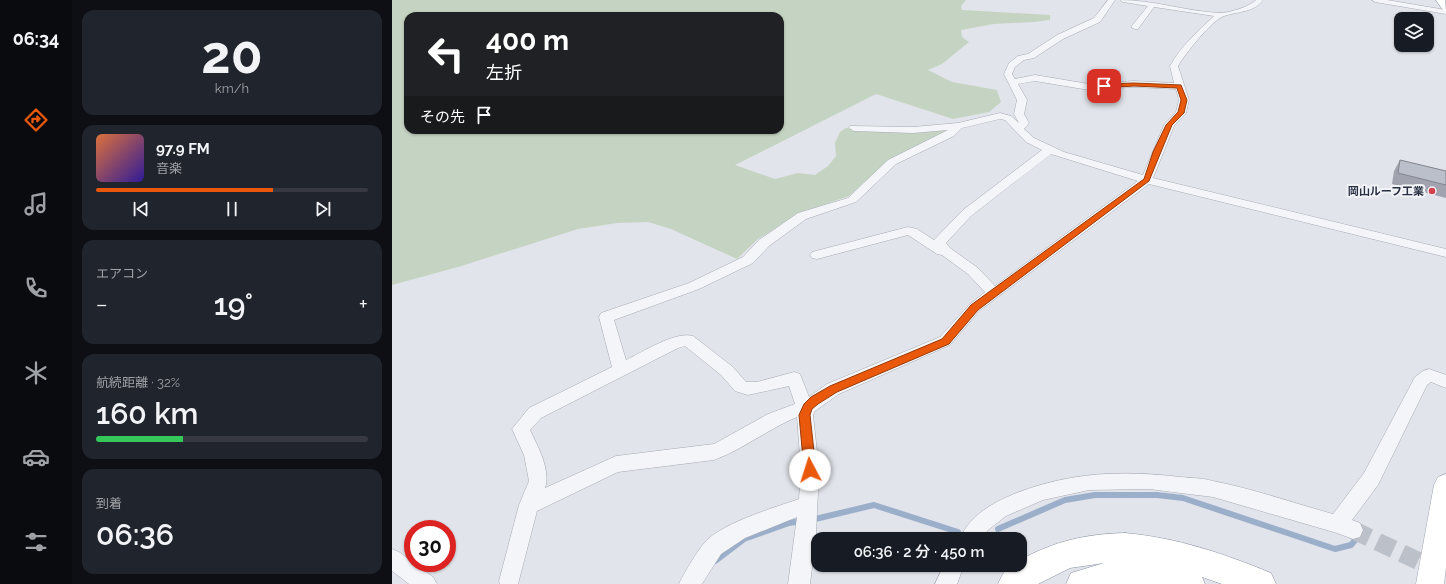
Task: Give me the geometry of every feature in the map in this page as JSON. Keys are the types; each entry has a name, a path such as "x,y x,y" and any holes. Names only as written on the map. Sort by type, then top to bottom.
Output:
{"highway":[{"path":"1014,584 1019,578 1053,559 1073,552 1098,548 1159,551 1190,557 1260,584"},
{"path":"1082,584 1112,576 1137,575 1169,578 1189,584"}],"main road":[{"path":"1430,584 1446,485"}],"street":[{"path":"1019,129 1024,123 1019,114 1022,100 1008,74 1012,65 1021,58 1032,56 1060,37 1097,20 1112,0"},
{"path":"1123,0 1220,15 1238,12 1253,7 1260,0"},
{"path":"1375,0 1444,5"},
{"path":"1135,27 1152,5"},
{"path":"529,505 616,464 714,452 726,448 766,424 795,410 806,407 833,389 945,341 974,308 1147,180 1169,125 1181,113 1184,100 1174,66 1179,57 1199,34 1220,15"},
{"path":"1012,82 1035,78 1089,87 1134,84 1179,86"},
{"path":"854,128 913,130 960,125 1000,116 1008,118 1030,140 1050,149 1147,180 1446,253"},
{"path":"621,370 606,317 694,286 748,260 764,243 802,216 852,200 892,162 950,134 960,125"},
{"path":"994,293 973,271 945,251 939,243 967,213 1050,149"},
{"path":"817,255 908,231 913,232 942,251 945,251"},
{"path":"509,582 529,505 538,482 537,470 533,455 521,429 535,414 674,343 688,340 727,371 741,387 748,389 757,388 794,378 806,407 805,415 810,470 806,534 799,584"},
{"path":"975,532 981,524 999,510 1041,492 1089,482 1149,481 1213,489 1345,527 1421,381 1429,375 1446,382"},
{"path":"690,584 714,547 738,531 808,506"},
{"path":"392,559 426,584"},
{"path":"946,584 951,572"}],"green space":[{"path":"392,0 966,0 961,6 962,10 1050,15 1050,20 994,24 961,30 962,37 969,42 942,64 928,70 952,82 997,90 1001,102 989,112 953,119 876,94 735,165 775,179 798,173 815,175 828,166 836,156 835,143 840,132 846,128 874,131 944,130 946,132 889,160 849,196 802,212 758,239 737,259 671,229 648,222 617,223 578,229 458,267 392,285"}],"building":[{"path":"1400,160 1446,171 1446,185 1398,173"}],"waterway":[{"path":"998,529 1065,500 1095,495 1157,495 1183,498 1335,549 1351,545 1361,533"},
{"path":"811,520 874,505 958,532"},
{"path":"715,561 744,539 789,523 801,521"}],"tunnel":[{"path":"1353,530 1446,574"}],"place":[{"name":"岡山ルーフ工業","path":"1432,191"}],"route":[{"path":"810,470 805,415 808,407 815,400 833,389 945,341 974,308 1147,180 1169,125 1181,113 1184,100 1179,86 1134,84 1104,86"}]}
